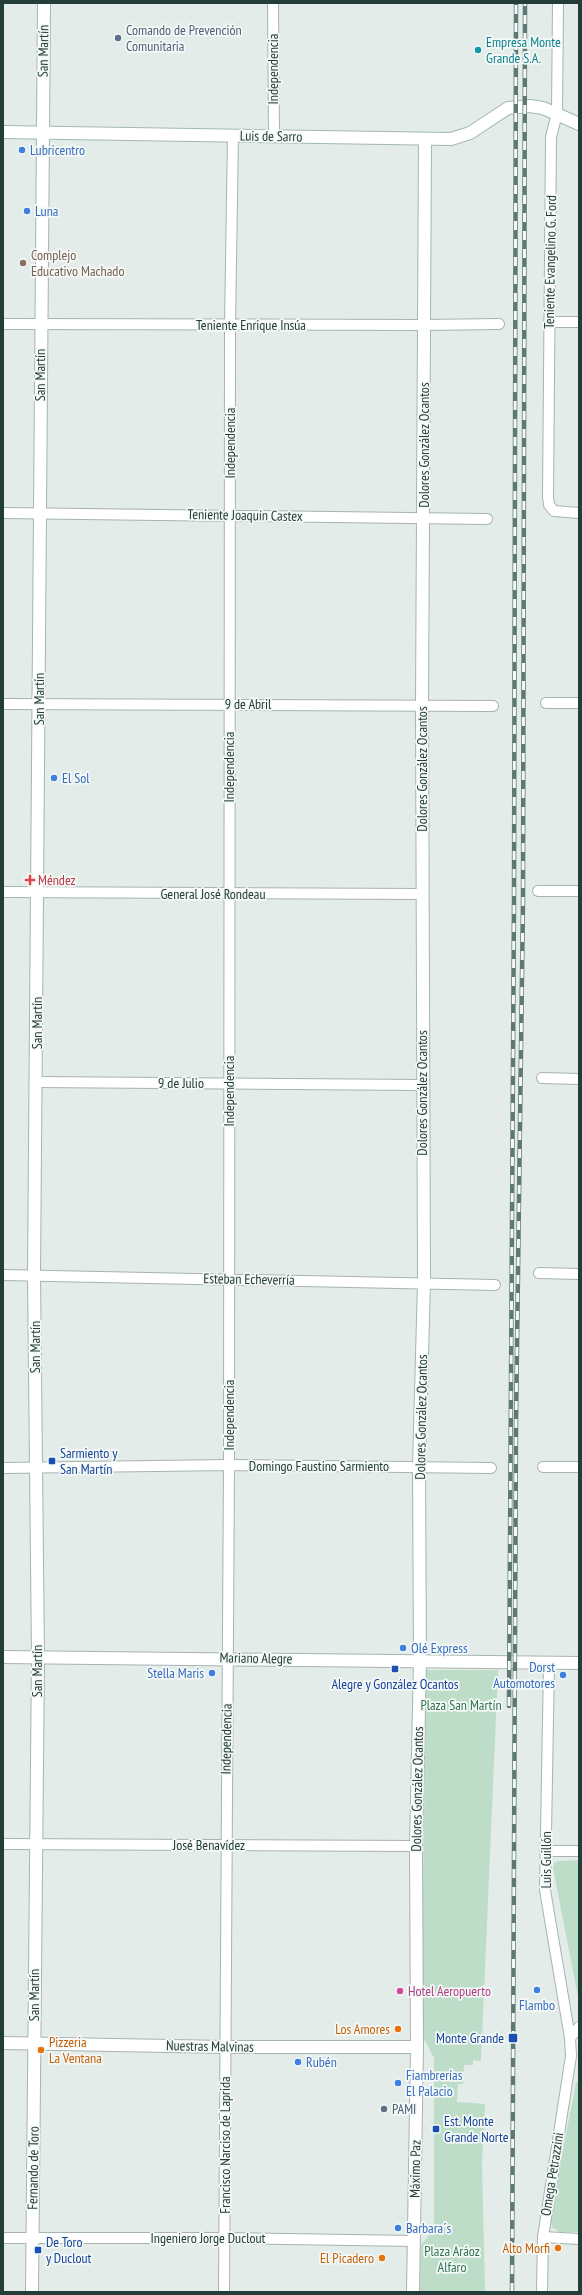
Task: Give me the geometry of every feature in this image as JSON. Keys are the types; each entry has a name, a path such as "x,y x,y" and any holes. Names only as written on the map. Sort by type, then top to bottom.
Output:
{"street":[{"name":"San Martín","path":"34,2043 38,1657 34,1275 44,3"},
{"name":"Independencia","path":"273,3 274,136"},
{"name":"Teniente Evangelino G. Ford","path":"558,3 557,113 551,137 548,497 550,505 554,511 563,513 579,513"},
{"name":"Luis de Sarro","path":"3,132 460,138 508,108 530,106 557,113 579,124"},
{"name":"Independencia","path":"226,2047 229,1465 228,894 230,325 233,136"},
{"name":"Dolores González Ocantos","path":"417,2047 416,1846 420,1661 419,1467 424,1282 422,1085 422,706 425,138"},
{"path":"549,322 579,322"},
{"name":"Teniente Enrique Insúa","path":"3,324 499,324"},
{"name":"Teniente Joaquín Castex","path":"3,513 487,519"},
{"path":"546,703 579,703"},
{"name":"9 de Abril","path":"3,704 493,706"},
{"path":"538,891 579,891"},
{"name":"General José Rondeau","path":"3,892 423,894"},
{"path":"542,1078 579,1079"},
{"name":"9 de Julio","path":"36,1082 422,1085"},
{"path":"539,1273 579,1274"},
{"name":"Esteban Echeverría","path":"3,1275 229,1278 495,1285"},
{"name":"Domingo Faustino Sarmiento","path":"3,1468 229,1465 491,1468"},
{"path":"543,1467 579,1467"},
{"name":"Mariano Alegre","path":"3,1657 227,1658 579,1663"},
{"name":"Luis Guillón","path":"549,1663 545,1890 570,2038 571,2056"},
{"name":"José Benavídez","path":"3,1844 416,1846"},
{"path":"545,1851 579,1851"},
{"path":"570,2038 579,2027"},
{"name":"Nuestras Malvinas","path":"3,2043 226,2047 417,2047"},
{"name":"Fernando de Toro","path":"32,2292 34,2043"},
{"name":"Francisco Narciso de Laprida","path":"224,2292 226,2047"},
{"name":"Máximo Paz","path":"413,2292 417,2047"},
{"path":"571,2056 579,2063"},
{"name":"Omega Petrazzini","path":"542,2292 543,2238 571,2056"},
{"name":"Ingeniero Jorge Duclout","path":"3,2238 224,2238 414,2241"},
{"path":"543,2238 579,2239"}],"green space":[{"name":"Plaza San Martín","path":"426,1670 498,1670 481,2061 473,2060 473,2065 464,2065 463,2084 458,2084 457,2102 485,2104 482,2163 485,2292 420,2292 421,2245 434,2229 434,2058 421,2033"},
{"path":"579,1860 579,2002 553,1868 554,1863 559,1861"},
{"path":"579,2080 579,2232 559,2232 552,2227 550,2216 576,2083"}],"railway":[{"path":"509,1706 514,901 516,3"},
{"path":"512,2292 516,1422 523,901 525,3"}],"place":[{"name":"Comando de Prevención Comunitaria","path":"118,38"},
{"name":"Empresa Monte Grande S.A.","path":"478,50"},
{"name":"Lubricentro","path":"22,150"},
{"name":"Luna","path":"27,211"},
{"name":"Complejo Educativo Machado","path":"23,263"},
{"name":"El Sol","path":"54,778"},
{"name":"Méndez","path":"30,880"},
{"name":"Sarmiento y San Martín","path":"52,1461"},
{"name":"Olé Express","path":"403,1648"},
{"name":"Alegre y González Ocantos","path":"395,1669"},
{"name":"Stella Maris","path":"212,1673"},
{"name":"Dorst Automotores","path":"563,1675"},
{"name":"Flambo","path":"537,1990"},
{"name":"Hotel Aeropuerto","path":"400,1991"},
{"name":"Los Amores","path":"398,2029"},
{"name":"Monte Grande","path":"513,2038"},
{"name":"Pizzeria La Ventana","path":"41,2050"},
{"name":"Rubén","path":"298,2062"},
{"name":"Fiambrerías El Palacio","path":"398,2083"},
{"name":"PAMI","path":"384,2109"},
{"name":"Est. Monte Grande Norte","path":"436,2129"},
{"name":"Barbara´s","path":"398,2228"},
{"name":"Alto Morfi","path":"558,2248"},
{"name":"De Toro y Duclout","path":"38,2250"},
{"name":"El Picadero","path":"382,2258"}],"park label":[{"name":"Plaza Aráoz Alfaro","path":"452,2260"}]}
